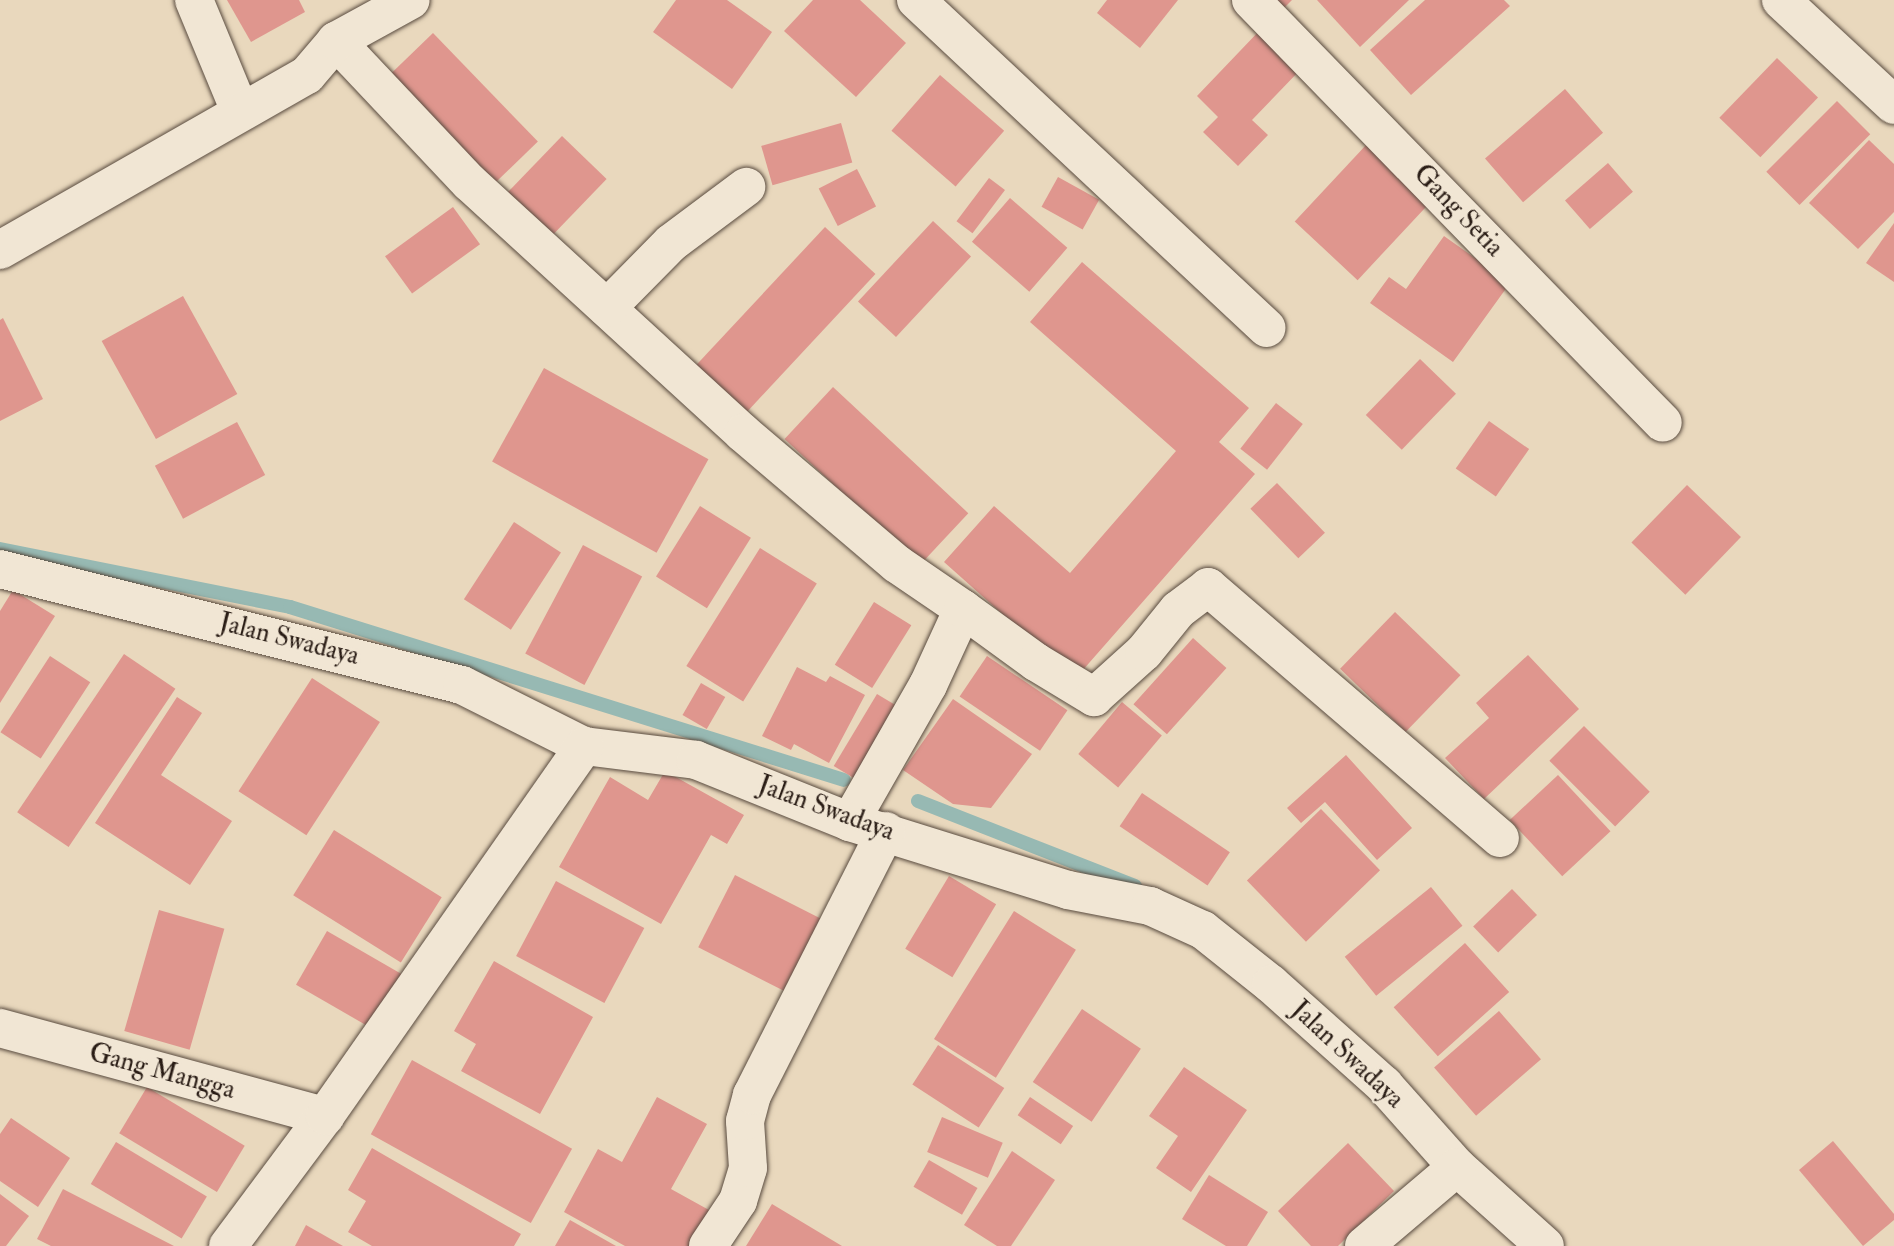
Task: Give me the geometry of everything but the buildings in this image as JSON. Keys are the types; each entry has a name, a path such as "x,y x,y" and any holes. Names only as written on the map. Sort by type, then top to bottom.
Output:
{"street":[{"path":"194,0 240,111"},
{"path":"0,250 306,75 336,41 411,0"},
{"path":"916,0 1266,328"},
{"name":"Gang Setia","path":"1251,0 1663,424"},
{"path":"1781,0 1894,105"},
{"path":"336,41 469,182 743,433 897,564 1036,662 1094,697 1144,652 1178,610 1208,587 1500,838"},
{"path":"607,308 671,243 746,187"},
{"name":"Jalan Swadaya","path":"0,569 462,685 584,746 696,760 868,826 1068,890 1150,906 1203,930 1271,984 1384,1085 1457,1167 1545,1246"},
{"path":"708,1246 738,1201 748,1168 746,1121 752,1095 963,609"},
{"path":"228,1246 325,1116 584,746"},
{"name":"Gang Mangga","path":"0,1028 325,1116"},
{"path":"1364,1246 1457,1167"}],"waterway":[{"path":"0,549 290,607 844,780"},
{"path":"918,801 1135,886"}]}
